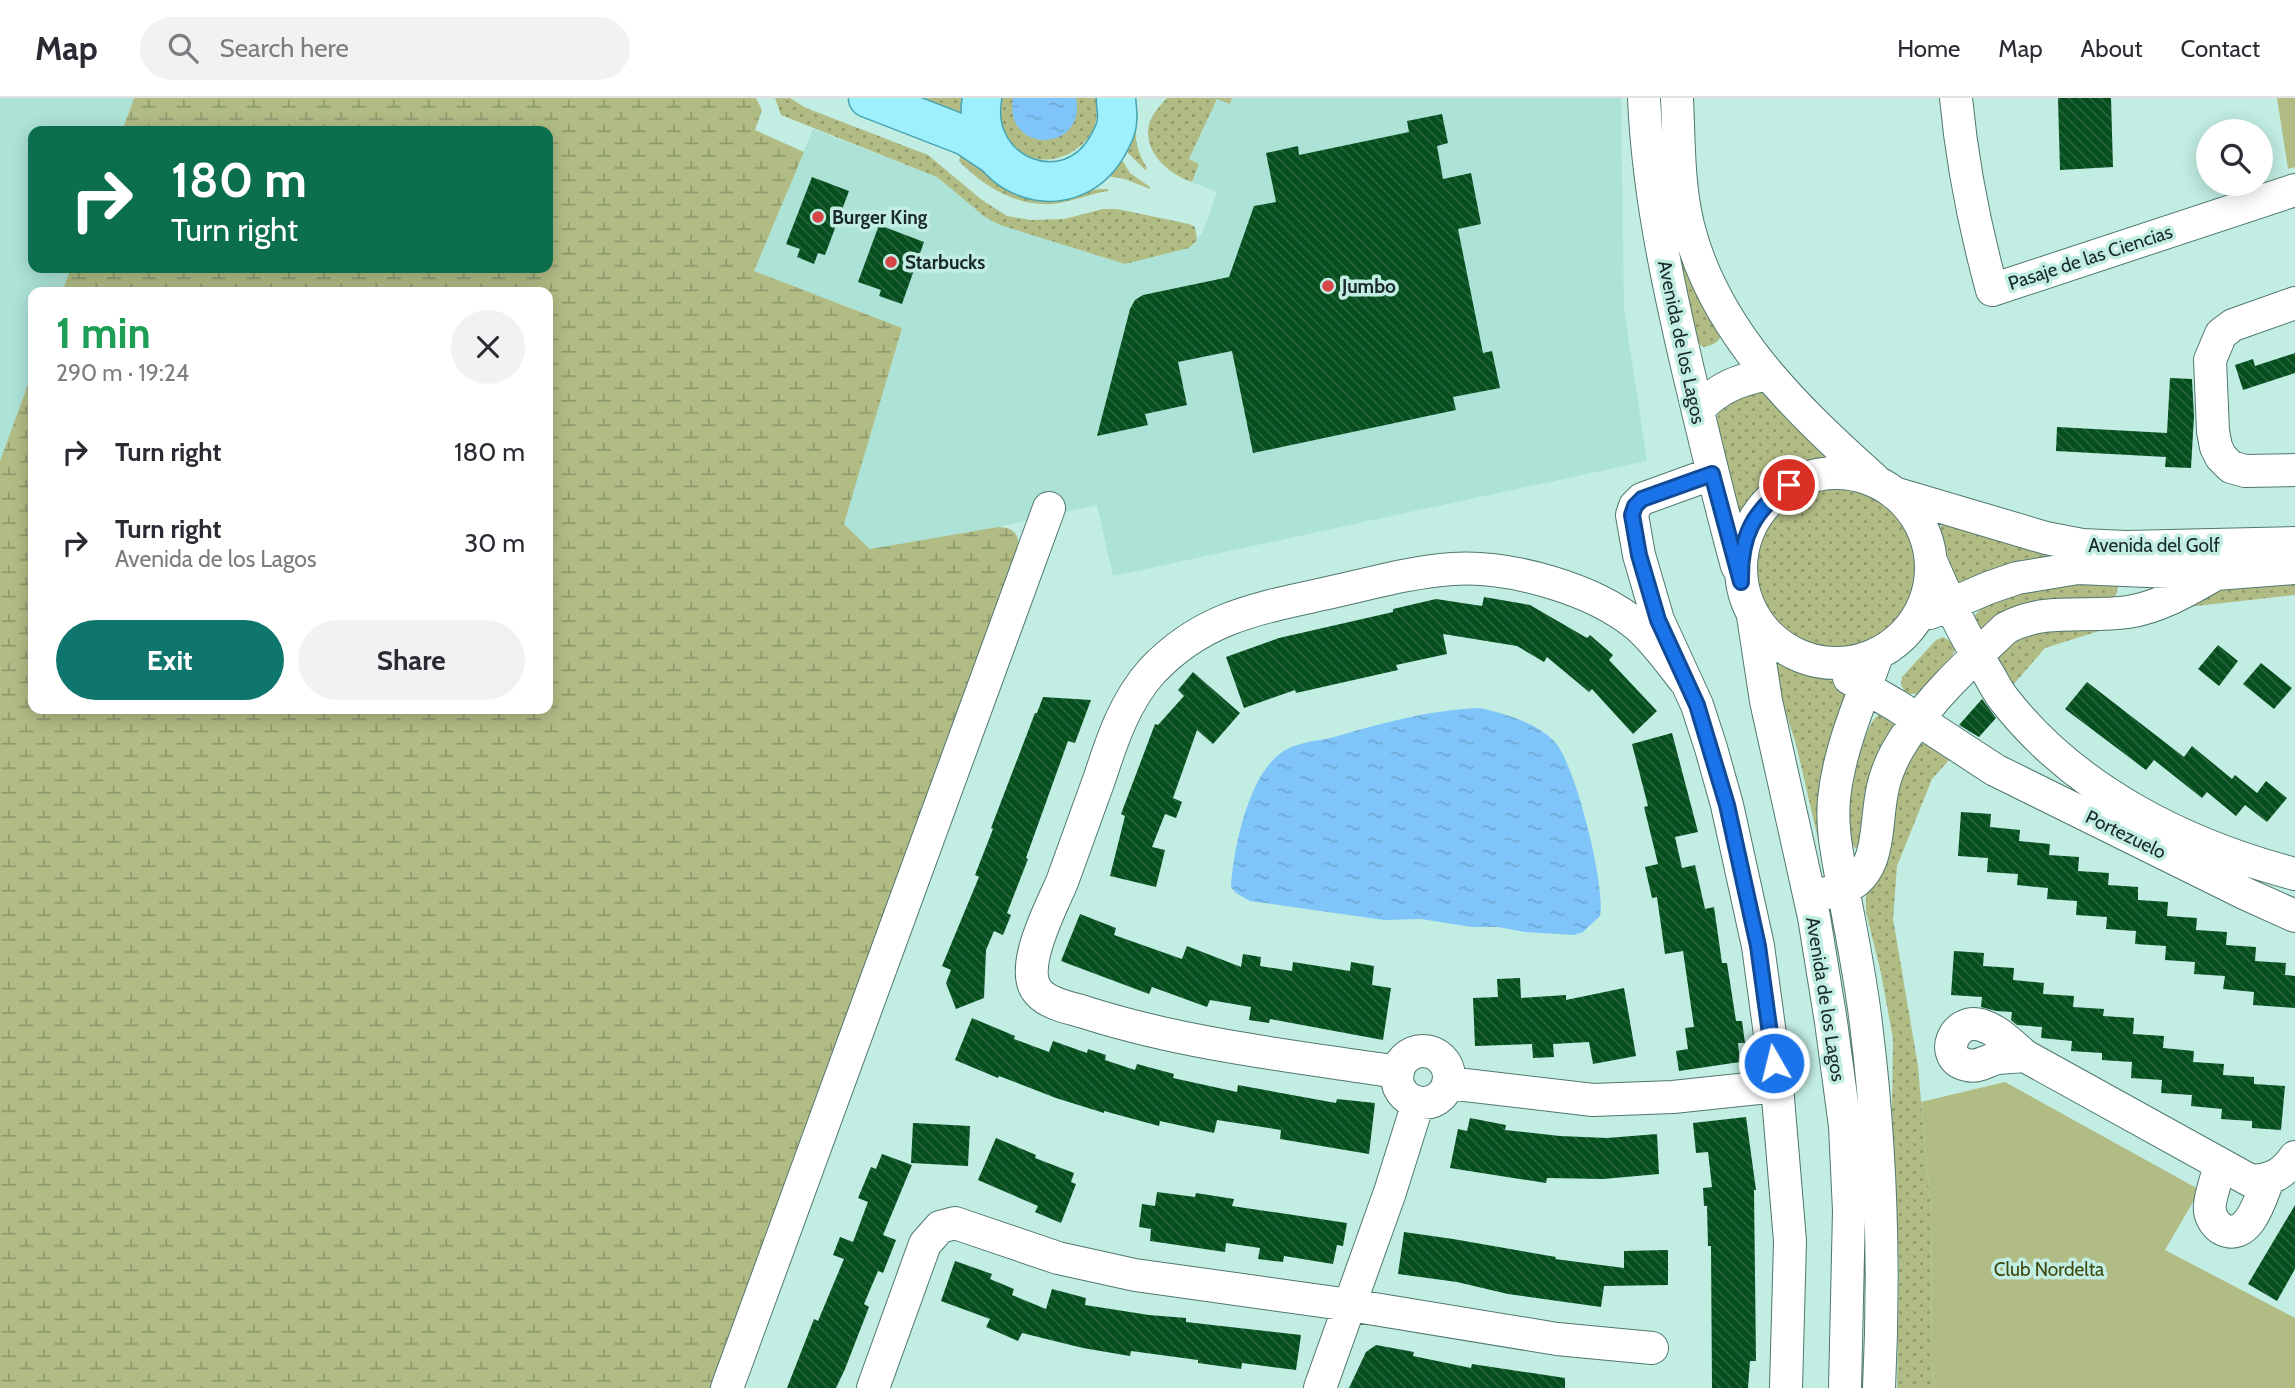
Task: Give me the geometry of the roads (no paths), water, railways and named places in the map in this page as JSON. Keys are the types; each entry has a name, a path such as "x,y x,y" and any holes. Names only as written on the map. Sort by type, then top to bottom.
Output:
{"main road":[{"path":"868,98 966,136 993,154 1007,168 1026,178 1046,182 1067,179 1086,170 1102,156 1125,106"},
{"path":"982,98 980,113 983,134 993,154"}],"street":[{"name":"Avenida de los Lagos","path":"1644,98 1651,188 1672,300 1712,474 1741,582"},
{"name":"Avenida de los Lagos","path":"1677,98 1682,188 1694,245 1716,295 1766,374 1827,436 1886,488"},
{"name":"Pasaje de las Ciencias","path":"1956,98 1977,228 1992,290 2295,190"},
{"path":"2295,303 2232,325 2221,334 2210,360 2213,431 2221,457 2231,467 2245,471 2295,470"},
{"path":"1698,410 1713,395 1737,381 1766,374"},
{"path":"1833,473 1856,475 1886,488 1909,506 1920,523 1931,561 1928,591 1916,619 1899,639 1878,653 1852,662 1824,663 1796,655 1772,639 1753,616 1745,600 1741,582 1741,559 1746,536 1756,516 1771,498 1789,485 1811,476 1833,473"},
{"path":"1712,474 1642,499 1635,506 1632,515 1639,555 1658,620 1697,705 1727,805 1758,946 1777,1086 1790,1241 1786,1388"},
{"name":"Avenida del Golf","path":"1886,488 2046,538 2125,558 2216,574 2295,568"},
{"path":"727,1388 1049,509"},
{"name":"Avenida del Golf","path":"1916,619 1988,588 2028,576 2125,558 2295,543"},
{"path":"1588,597 1609,595 1624,588 1633,577 1639,555"},
{"path":"2125,558 2127,612"},
{"name":"Portezuelo","path":"1931,561 1959,626 2002,697 2059,756 2095,785 2176,833 2258,865 2295,874"},
{"path":"1398,1072 1167,1036 1047,1000 1032,983 1031,968 1035,949 1071,859 1117,727 1151,672 1200,632 1227,618 1253,610 1416,574 1453,569 1488,569 1519,573 1588,597 1635,624 1654,642 1685,681"},
{"path":"1810,895 1844,890 1861,875 1875,850 1883,787 1891,762 1918,719 2007,628 2042,614 2127,612 2167,600 2216,574"},
{"name":"Avenida de los Lagos","path":"1753,616 1766,701 1810,895 1845,1126 1849,1223 1844,1388"},
{"name":"Avenida de los Lagos","path":"1878,653 1839,769 1834,799 1833,839 1866,1021 1879,1165 1883,1244 1879,1388"},
{"name":"Portezuelo","path":"1824,663 1918,719 1995,770 2295,916"},
{"path":"1424,1051 1433,1053 1446,1065 1448,1083 1446,1090 1434,1101 1418,1103 1404,1094 1397,1080 1398,1072 1407,1057 1424,1051"},
{"path":"2025,1056 2251,1181 2268,1180 2285,1171 2295,1157"},
{"path":"1448,1083 1593,1100 1673,1097 1777,1086"},
{"path":"1320,1388 1390,1192 1418,1103"},
{"path":"2220,1164 2209,1209 2213,1220 2221,1228 2231,1231 2241,1229 2251,1219 2268,1180"},
{"path":"873,1388 925,1244 940,1227 955,1223 1031,1250 1089,1266 1557,1339 1653,1348"}],"water":[{"path":"1013,98 1076,98 1076,116 1069,129 1058,137 1045,140 1031,138 1020,130 1013,117"},
{"path":"1480,708 1529,724 1554,741 1562,753 1587,826 1601,901 1600,916 1583,932 1574,935 1472,927 1421,919 1384,920 1250,901 1231,887 1238,837 1249,801 1265,770 1281,753 1303,743 1406,718"}],"place":[{"name":"Burger King","path":"818,217"},
{"name":"Starbucks","path":"891,262"},
{"name":"Jumbo","path":"1328,286"}],"park label":[{"name":"Club Nordelta","path":"2049,1269"}]}
